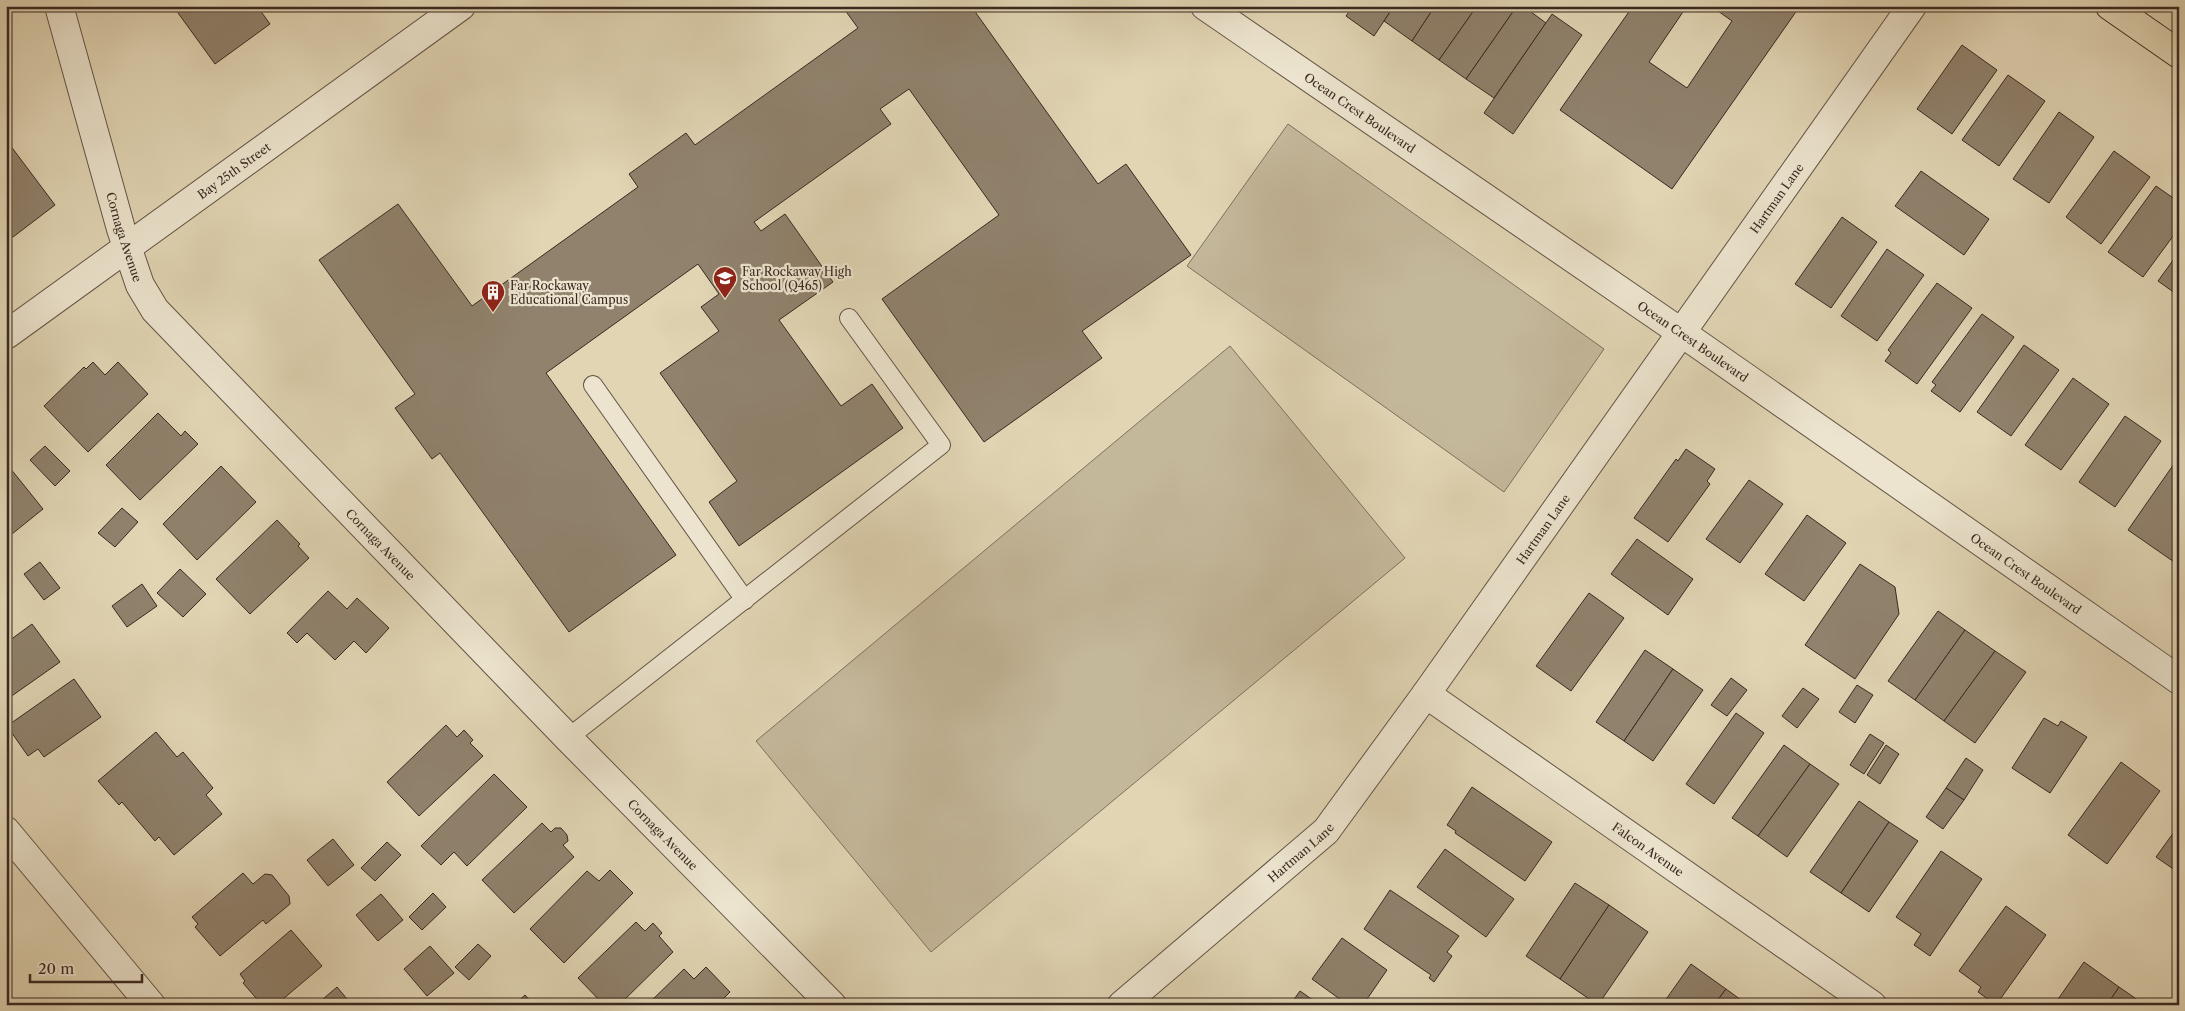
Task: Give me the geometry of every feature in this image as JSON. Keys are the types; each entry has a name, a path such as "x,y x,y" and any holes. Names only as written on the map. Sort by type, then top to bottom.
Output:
{"main road":[{"path":"2110,6 2179,54"}],"street":[{"name":"Cornaga Avenue","path":"59,6 128,248 140,285 156,310 568,738 832,1005"},
{"name":"Bay 25th Street","path":"6,335 461,6"},
{"name":"Ocean Crest Boulevard","path":"1205,6 1682,333 2179,680"},
{"name":"Hartman Lane","path":"1130,1003 1326,831 1426,694 1912,6"},
{"name":"Falcon Avenue","path":"1426,694 1872,1005"},
{"path":"6,830 151,1005"}],"lane":[{"path":"568,738 941,445 849,318"},
{"path":"594,385 745,600"}],"shaded area":[{"path":"1288,124 1604,349 1504,492 1187,266"},
{"path":"1230,346 1405,558 931,952 756,741"}],"building":[{"path":"173,6 257,6 270,24 215,64"},
{"name":"Far Rockaway Educational Campus","path":"842,6 971,6 1098,184 1126,164 1191,255 1082,331 1102,358 984,442 882,299 999,215 909,89 880,109 891,124 754,222 761,231 785,214 833,282 779,320 841,406 872,384 903,428 739,546 709,502 737,481 660,373 719,331 701,307 719,294 698,264 546,373 676,555 569,632 440,453 432,459 395,408 415,394 319,260 398,204 472,306 638,187 629,174 686,133 695,145 858,28"},
{"path":"1353,6 1394,6 1374,36 1346,16"},
{"path":"1394,6 1435,6 1412,41 1384,21"},
{"path":"1435,6 1477,6 1439,60 1412,41"},
{"path":"1477,6 1517,6 1466,79 1439,60"},
{"path":"1517,6 1523,6 1546,23 1494,98 1466,79"},
{"path":"1633,6 1687,6 1649,62 1687,88 1732,21 1711,6 1800,6 1672,189 1560,110"},
{"path":"1552,14 1582,35 1513,134 1484,113"},
{"path":"1962,45 1997,70 1952,134 1917,109"},
{"path":"2008,75 2045,101 1999,166 1962,140"},
{"path":"2059,112 2094,137 2049,203 2013,179"},
{"path":"7,141 55,205 13,237 6,228"},
{"path":"2114,151 2150,177 2101,244 2066,217"},
{"path":"1921,171 1989,219 1964,255 1895,206"},
{"path":"2156,186 2179,202 2179,228 2143,277 2108,252"},
{"path":"1842,217 1877,242 1831,308 1795,284"},
{"path":"1887,249 1924,275 1877,341 1841,316"},
{"path":"2179,252 2179,296 2158,281"},
{"path":"1937,283 1972,308 1917,384 1885,361 1891,353 1888,350"},
{"path":"1982,314 2014,337 1960,412 1931,391 1936,385 1932,382"},
{"path":"2024,345 2059,370 2011,436 1977,412"},
{"path":"93,362 105,375 118,362 148,394 88,452 44,406 84,367 86,369"},
{"path":"2073,378 2109,404 2061,470 2025,445"},
{"path":"158,413 181,436 185,431 198,444 140,500 106,465"},
{"path":"2125,416 2161,441 2115,507 2079,482"},
{"path":"45,446 70,471 55,486 30,460"},
{"path":"1686,449 1715,469 1707,481 1710,484 1668,542 1634,518 1676,459 1678,461"},
{"path":"2176,461 2179,463 2177,564 2128,530"},
{"path":"6,463 43,509 7,538 6,537"},
{"path":"221,466 256,502 197,560 163,524"},
{"path":"1749,480 1783,504 1740,563 1706,539"},
{"path":"122,508 138,522 115,547 98,533"},
{"path":"1807,515 1846,543 1804,601 1765,574"},
{"path":"277,520 300,544 298,546 309,558 250,614 216,579"},
{"path":"1637,539 1693,579 1668,615 1611,574"},
{"path":"40,562 60,588 44,600 24,574"},
{"path":"1860,564 1895,587 1899,614 1855,679 1805,645"},
{"path":"180,569 206,594 183,617 157,593"},
{"path":"142,584 157,606 127,627 112,606"},
{"path":"328,591 347,609 357,598 389,628 366,653 354,641 335,660 307,633 297,643 287,633"},
{"path":"1589,593 1624,618 1571,691 1536,666"},
{"path":"1938,611 1965,630 1915,700 1888,681"},
{"path":"32,624 60,662 6,700 6,643"},
{"path":"1965,630 1995,651 1944,721 1915,700"},
{"path":"1645,650 1673,669 1624,741 1596,722"},
{"path":"1995,651 2026,672 1975,743 1944,721"},
{"path":"1673,669 1703,690 1653,761 1624,741"},
{"path":"1731,678 1747,690 1727,716 1711,705"},
{"path":"74,679 101,717 44,757 38,749 28,756 7,726"},
{"path":"1857,685 1873,695 1855,723 1839,712"},
{"path":"1803,688 1819,699 1797,728 1782,716"},
{"path":"1736,713 1764,733 1714,804 1686,784"},
{"path":"2044,718 2058,726 2061,721 2087,737 2050,793 2012,768"},
{"path":"446,725 457,737 464,730 473,740 470,743 483,756 419,816 387,782"},
{"path":"156,732 177,757 183,752 213,788 206,795 222,814 174,855 159,837 155,841 122,802 119,805 98,781"},
{"path":"1870,734 1884,743 1864,774 1850,765"},
{"path":"1784,745 1810,764 1758,836 1732,818"},
{"path":"1886,745 1899,754 1880,784 1867,775"},
{"path":"1966,758 1983,770 1964,800 1946,788"},
{"path":"2121,762 2160,791 2107,864 2068,835"},
{"path":"1810,764 1839,784 1787,857 1758,836"},
{"path":"494,774 527,807 467,866 454,852 441,865 421,846"},
{"path":"1472,787 1552,842 1525,881 1455,833 1456,831 1447,825"},
{"path":"1946,788 1964,800 1943,829 1926,817"},
{"path":"1859,801 1889,822 1841,893 1810,872"},
{"path":"1889,822 1918,841 1869,912 1841,893"},
{"path":"542,823 551,832 555,828 561,828 567,835 568,841 563,845 574,857 514,913 482,880"},
{"path":"2179,825 2179,873 2156,857"},
{"path":"333,839 354,865 328,886 307,860"},
{"path":"387,842 401,855 375,881 361,868"},
{"path":"1445,849 1514,899 1486,937 1417,887"},
{"path":"1941,851 1982,879 1930,956 1914,945 1921,934 1896,917"},
{"path":"610,870 633,893 564,963 530,929 587,871 599,881"},
{"path":"243,873 253,884 265,874 272,875 289,896 290,904 266,924 263,920 220,956 195,927 198,924 192,917"},
{"path":"1575,883 1609,905 1560,979 1526,956"},
{"path":"1390,890 1459,936 1447,952 1452,956 1434,982 1429,978 1431,975 1364,929"},
{"path":"433,893 446,907 422,930 409,917"},
{"path":"381,894 403,920 378,941 356,915"},
{"path":"1609,905 1648,932 1598,1005 1560,979"},
{"path":"2006,906 2046,935 1996,1005 1978,992 1981,987 1959,971"},
{"path":"636,922 645,931 653,923 662,933 659,936 673,952 619,1005 604,1005 578,978"},
{"path":"291,930 322,966 276,1005 262,1005 243,983 245,981 240,974"},
{"path":"1342,938 1387,970 1363,1005 1348,1005 1312,979"},
{"path":"478,944 491,956 469,980 455,967"},
{"path":"430,946 454,973 427,996 404,969"},
{"path":"2084,962 2119,987 2107,1005 2054,1005"},
{"path":"1691,964 1726,989 1714,1005 1662,1005"},
{"path":"706,967 730,992 717,1005 647,1005 684,969 694,979"},
{"path":"337,987 352,1005 316,1005"},
{"path":"2119,987 2145,1005 2107,1005"},
{"path":"1726,989 1748,1005 1714,1005"},
{"path":"1300,991 1320,1005 1290,1005"},
{"path":"525,995 534,1005 514,1005"}],"place":[{"name":"Far Rockaway High School (Q465)","path":"725,299"},
{"name":"Far Rockaway Educational Campus","path":"493,313"}]}
